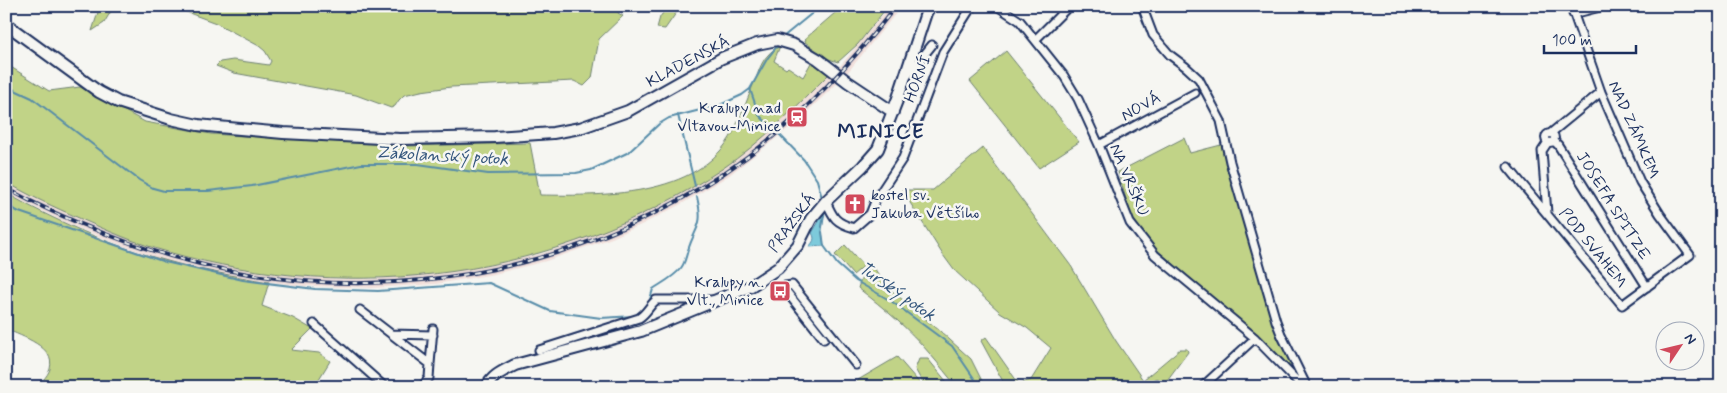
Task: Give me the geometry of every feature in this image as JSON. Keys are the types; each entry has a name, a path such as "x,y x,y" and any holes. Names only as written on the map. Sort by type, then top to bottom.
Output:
{"main road":[{"name":"PRAŽSKÁ","path":"487,387 489,382 498,374 516,365 641,331 718,301 751,286 784,262 798,245 811,219 826,201 878,149 930,6"},
{"name":"KLADENSKÁ","path":"6,24 99,92 118,102 171,119 198,125 283,133 400,139 495,137 553,133 580,128 628,111 722,58 769,41 786,42 794,45 818,59 893,112"}],"street":[{"name":"HORNÍ","path":"826,201 832,216 837,221 854,228 870,214 876,199 903,158 943,52 972,6"},
{"name":"NA VRŠKU","path":"997,6 1020,22 1036,39 1064,76 1078,99 1100,145 1130,222 1155,255 1255,338 1303,387"},
{"path":"1036,39 1069,6"},
{"name":"NAD ZÁMKEM","path":"1570,6 1602,92 1640,182 1660,214 1690,255"},
{"path":"1573,14 1604,6"},
{"path":"1144,7 1153,35 1170,55 1199,78 1221,121 1230,162 1272,308 1281,334 1308,387"},
{"path":"904,79 932,45"},
{"path":"1547,214 1542,152 1551,139 1602,92"},
{"name":"NOVÁ","path":"1100,145 1195,93"},
{"name":"JOSEFA SPITZE","path":"1551,139 1558,145 1647,287"},
{"name":"POD SVAHEM","path":"1508,166 1622,305 1690,255"},
{"path":"824,340 784,286 792,285 856,365"},
{"name":"PRAŽSKÁ","path":"538,350 639,318 646,313 649,306 656,300 718,301"},
{"path":"360,310 430,364"},
{"path":"314,324 385,387"},
{"path":"391,334 433,332 429,378 422,387"},
{"path":"1202,387 1255,338"}],"shaded area":[{"path":"890,6 902,6 843,78 794,124 728,176 685,202 612,238 546,261 494,274 436,284 372,288 307,286 269,282 199,270 163,260 66,223 6,193 6,182 25,193 96,226 166,251 201,261 270,273 339,279 372,279 492,265 544,253 572,243 741,155 830,73 836,71"}],"green space":[{"path":"100,6 114,6 104,23 92,31"},
{"path":"170,6 619,6 618,13 623,16 599,39 592,78 584,86 574,81 451,87 404,95 391,108 356,95 234,73 216,66 220,62 233,60 269,65 271,61 265,51 259,46 216,23"},
{"path":"668,6 681,6 665,29 657,28 660,17"},
{"path":"843,6 888,6 858,44 838,62 826,58 805,42 806,38"},
{"path":"780,46 774,61 786,69 788,67 803,77 812,61 830,73 765,136 722,169 658,206 592,235 524,257 454,271 383,278 311,277 240,268 168,252 134,241 60,210 6,182 6,64 49,91 80,87 145,122 211,134 407,146 530,143 540,195 595,195 652,188 679,179 703,166 722,148 737,124 765,58"},
{"path":"1006,51 1079,142 1039,168 970,81"},
{"path":"1184,138 1190,153 1221,145 1273,326 1299,376 1298,379 1261,338 1156,249 1133,222 1118,172"},
{"path":"983,148 1071,266 1116,341 1143,380 1180,349 1187,349 1188,352 1162,387 1006,387 981,341 986,337 1019,384 1031,380 1051,348 1027,328 1000,312 954,270 902,190 933,190"},
{"path":"6,193 63,222 104,240 144,254 190,267 269,282 262,306 293,318 312,329 291,350 319,353 330,361 314,387 34,387 47,375 50,369 50,361 48,354 43,348 29,339 6,329"},
{"path":"845,245 864,266 853,275 835,255"},
{"path":"873,266 885,285 971,359 985,387 958,387 914,336 858,288 862,276"},
{"path":"897,357 923,387 856,387 858,380"},
{"path":"919,359 928,359 951,387 925,387 915,369"}],"water":[{"path":"824,213 822,231 824,246 809,247 814,239 812,233"}],"waterway":[{"name":"Zákolanský potok","path":"783,37 821,6"},
{"name":"Zákolanský potok","path":"6,86 32,98 139,180 153,188 164,191 208,191 252,186 361,164 418,164 488,174 576,173 591,170 629,152 659,124 669,118 720,105 742,95 750,89 767,59 778,45"},
{"name":"Turský potok","path":"750,89 759,115 772,128"},
{"path":"678,115 695,186"},
{"name":"Turský potok","path":"779,134 804,160 817,180 822,198"},
{"path":"649,303 653,289 668,280 684,264 699,220 700,214 697,197"},
{"path":"6,205 19,212 165,262 243,280 315,289 378,291 489,283 550,311 601,318 634,316"},
{"name":"Turský potok","path":"822,227 825,209"},
{"name":"Turský potok","path":"822,232 824,246 837,264 856,281 891,301 952,346 980,387"}],"railway":[{"path":"6,188 55,213 106,234 184,260 264,276 343,283 422,280 501,268 578,246 652,214 724,173 749,156 817,97 896,6"}],"place":[{"name":"Kralupy nad Vltavou-Minice","path":"797,117"},
{"name":"kostel sv. Jakuba Většího","path":"855,204"},
{"name":"Kralupy n. Vlt., Minice","path":"780,291"}],"district":[{"name":"MINICE","path":"881,132"}]}
